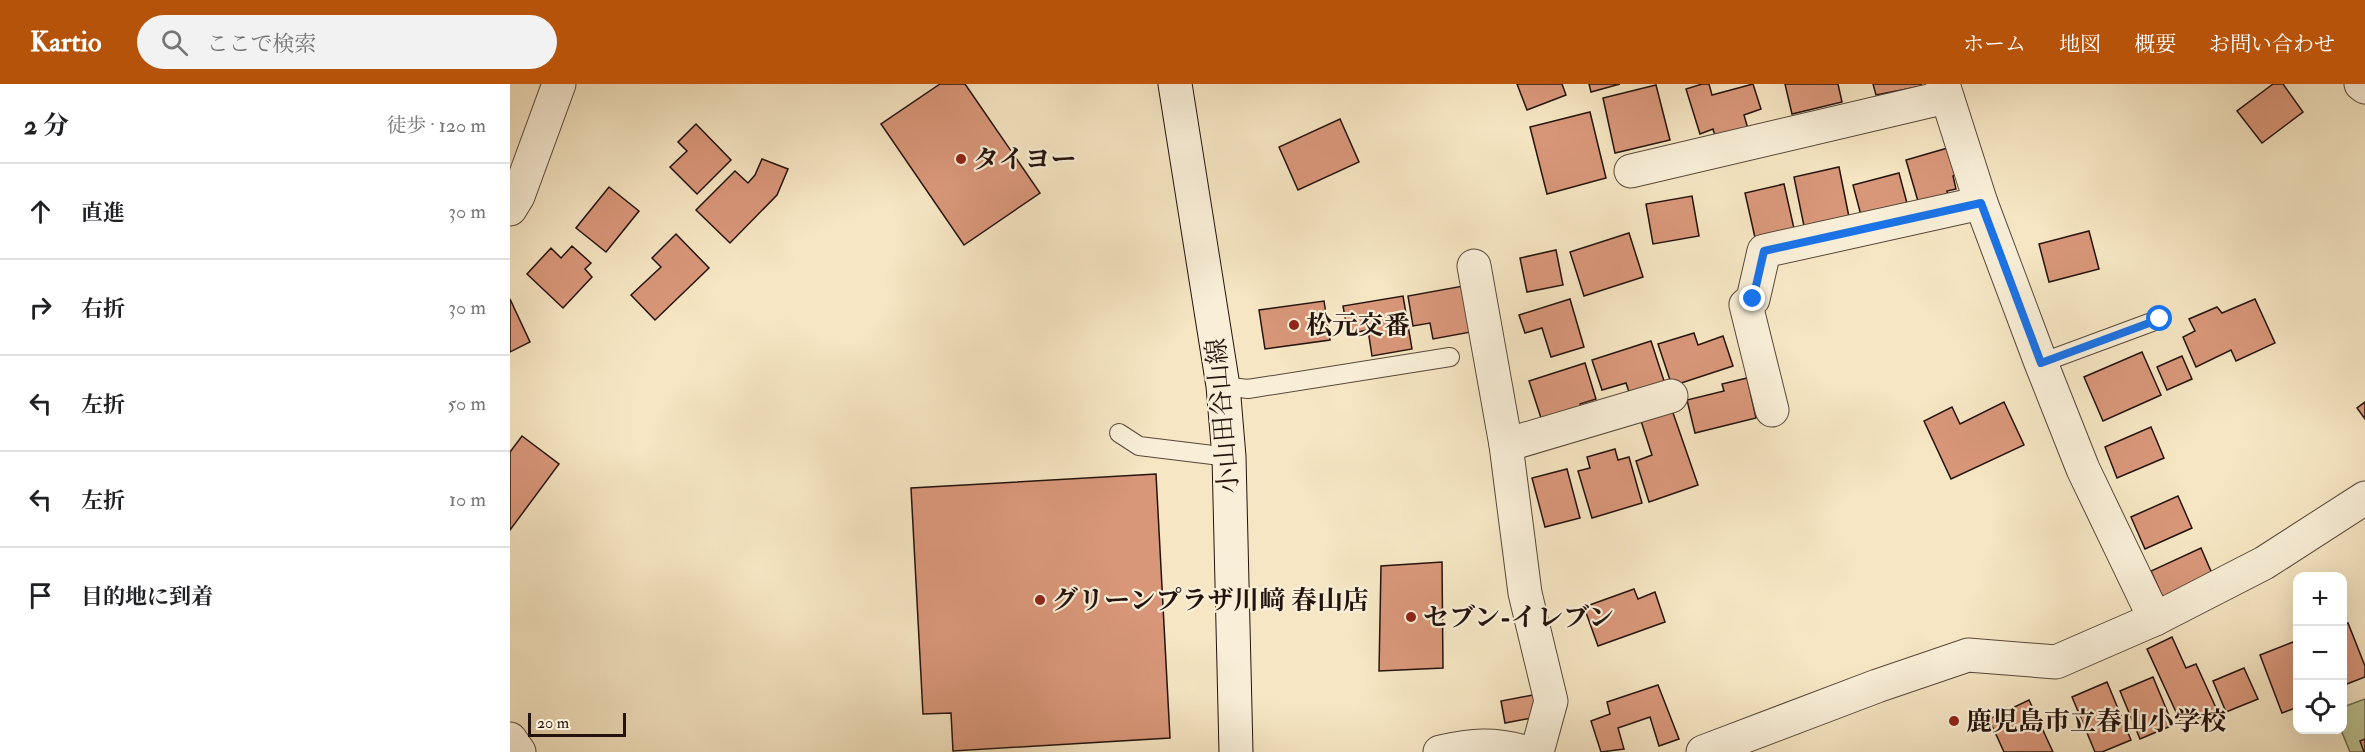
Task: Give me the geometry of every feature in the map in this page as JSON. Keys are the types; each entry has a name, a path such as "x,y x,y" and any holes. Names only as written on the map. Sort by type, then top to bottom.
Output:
{"street":[{"path":"510,209 518,196 559,84"},
{"name":"小山田谷山線","path":"1175,84 1224,386 1229,457 1236,752"},
{"path":"2361,84 2365,87"},
{"path":"1631,171 1945,90 1981,203 2083,469 2155,618"},
{"path":"1772,410 1746,305 1753,299 1764,251 1981,203"},
{"path":"1474,266 1506,445 1525,593 1551,701 1537,752"},
{"path":"1506,445 1671,396"},
{"path":"1703,752 1877,686 1968,655 2056,662 2155,618 2264,563 2365,498"},
{"path":"510,739 519,752"},
{"path":"1440,752 1464,747 1498,745 1525,752"}],"lane":[{"path":"2041,363 2160,319"},
{"path":"1224,386 1248,389 1450,357"},
{"path":"1119,433 1139,446 1229,457"}],"green space":[{"path":"2365,699 2365,752 2350,752 2343,734 2347,734 2347,706"}],"building":[{"name":"タイヨー","path":"940,84 965,84 1040,193 964,245 881,124"},
{"path":"1517,84 1562,84 1566,95 1527,110"},
{"path":"1589,84 1620,84 1591,92"},
{"path":"1709,84 1712,95 1753,84 1761,109 1744,115 1748,129 1716,139 1713,129 1700,134 1686,89"},
{"path":"1785,84 1838,84 1842,102 1792,114"},
{"path":"1873,84 1921,84 1922,86 1876,95"},
{"path":"2273,84 2283,84 2303,112 2262,143 2237,111"},
{"path":"1656,85 1670,140 1615,153 1603,98"},
{"path":"1590,112 1606,178 1547,194 1530,127"},
{"path":"1340,119 1359,162 1298,190 1279,147"},
{"path":"696,124 731,160 697,194 670,167 687,151 678,142"},
{"path":"1951,147 1958,172 1953,176 1956,189 1947,191 1949,200 1920,208 1906,160"},
{"path":"762,159 788,169 777,195 730,243 696,210 735,171 748,183 755,175"},
{"path":"1839,167 1849,217 1804,226 1794,177"},
{"path":"1899,173 1908,207 1862,219 1853,185"},
{"path":"1784,184 1795,233 1756,242 1745,193"},
{"path":"609,187 639,211 606,252 576,228"},
{"path":"1692,196 1699,236 1653,244 1646,204"},
{"path":"2089,231 2099,269 2049,282 2039,244"},
{"path":"1629,233 1643,277 1584,296 1570,252"},
{"path":"676,234 709,268 655,320 631,295 661,267 652,258"},
{"path":"572,246 591,263 585,269 592,277 563,308 527,274 551,248 561,258"},
{"path":"1556,250 1563,285 1527,292 1520,258"},
{"path":"1463,286 1471,332 1433,339 1430,323 1413,326 1408,296"},
{"path":"1403,296 1412,349 1372,356 1368,330 1348,334 1343,306"},
{"path":"510,299 530,342 510,352"},
{"path":"1570,299 1584,347 1551,357 1542,328 1525,333 1519,315"},
{"path":"2255,299 2275,343 2236,361 2231,350 2196,367 2183,337 2195,331 2189,319 2217,307 2222,313"},
{"name":"松元交番","path":"1324,301 1330,340 1265,349 1259,310"},
{"path":"1694,333 1698,345 1723,336 1733,366 1672,386 1658,344"},
{"path":"1651,341 1665,384 1630,395 1626,383 1602,390 1592,360"},
{"path":"2142,352 2161,395 2103,421 2084,377"},
{"path":"2182,356 2192,379 2167,390 2157,367"},
{"path":"1585,363 1596,399 1580,404 1582,411 1543,424 1529,381"},
{"path":"1747,378 1756,418 1695,433 1687,400 1724,391 1722,384"},
{"path":"2004,402 2024,445 1951,479 1924,421 1952,407 1960,424"},
{"path":"2365,402 2365,419 2357,408"},
{"path":"1672,410 1698,485 1649,502 1636,461 1652,455 1641,421"},
{"path":"2151,427 2164,458 2117,478 2105,447"},
{"path":"522,436 559,464 510,530 510,452"},
{"path":"1615,449 1618,460 1629,457 1642,503 1592,518 1578,471 1590,468 1587,457"},
{"path":"1567,469 1580,518 1545,527 1532,478"},
{"name":"グリーンプラザ川﨑 春山店","path":"1156,474 1170,738 953,751 951,713 923,714 911,488"},
{"path":"2178,496 2192,528 2145,549 2131,517"},
{"path":"2201,548 2213,576 2164,600 2151,571"},
{"name":"セブン-イレブン","path":"1442,562 1443,668 1379,671 1381,566"},
{"path":"1634,589 1638,599 1655,592 1665,622 1598,646 1584,607"},
{"path":"2347,623 2365,666 2365,677 2347,684 2347,626"},
{"path":"2172,637 2186,668 2196,664 2217,710 2182,725 2147,649"},
{"path":"2293,642 2293,709 2282,713 2260,655"},
{"path":"2244,668 2258,699 2226,712 2213,681"},
{"path":"2153,677 2173,725 2140,739 2120,691"},
{"path":"2107,682 2131,740 2102,752 2095,752 2072,697"},
{"path":"1658,685 1679,739 1659,746 1650,717 1618,728 1624,749 1601,752 1591,721 1610,714 1607,702"},
{"path":"1538,694 1542,716 1505,723 1501,701"},
{"path":"2029,700 2053,752 2004,752 1989,719"},
{"path":"2365,739 2365,752 2364,752 2360,741"}],"place":[{"name":"タイヨー","path":"961,159"},
{"name":"松元交番","path":"1294,325"},
{"name":"グリーンプラザ川﨑 春山店","path":"1040,600"},
{"name":"セブン-イレブン","path":"1411,617"},
{"name":"鹿児島市立春山小学校","path":"1954,721"}],"route":[{"path":"1753,299 1764,251 1981,203 2041,363 2160,319"}]}
